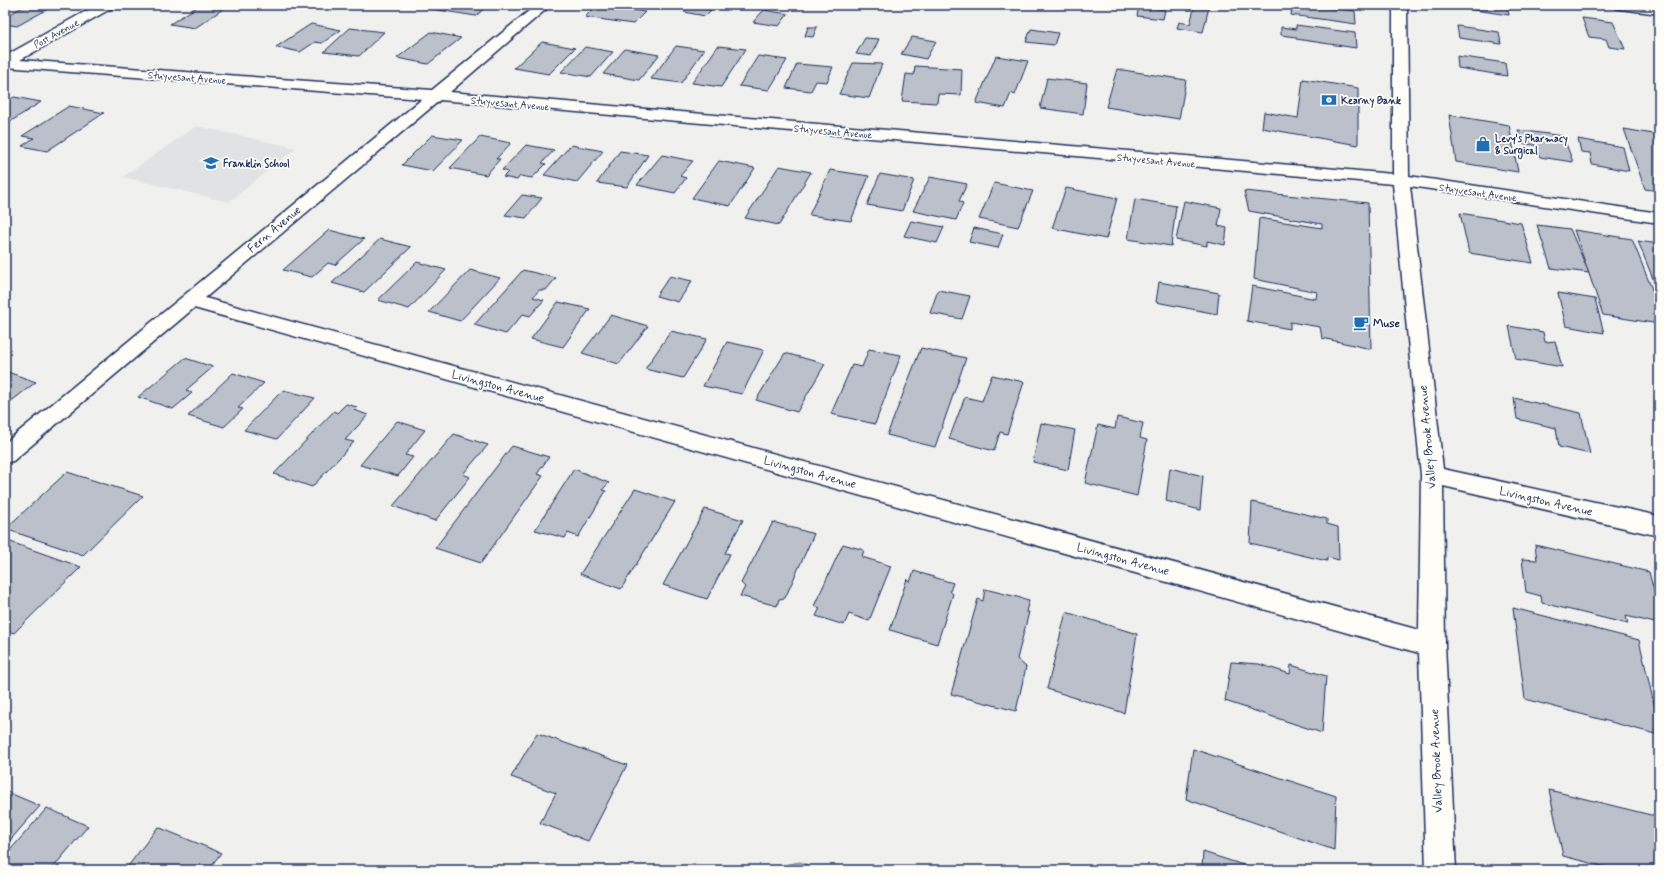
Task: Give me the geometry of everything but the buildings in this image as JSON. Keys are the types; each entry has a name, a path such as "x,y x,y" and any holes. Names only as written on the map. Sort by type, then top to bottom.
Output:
{"street":[{"name":"Post Avenue","path":"5,62 107,5"},
{"name":"Fern Avenue","path":"5,455 544,5"},
{"name":"Valley Brook Avenue","path":"1400,5 1401,180 1432,475 1432,644 1441,870"},
{"path":"1620,5 1659,10"},
{"name":"Stuyvesant Avenue","path":"5,62 436,95 1401,180 1659,218"},
{"name":"Livingston Avenue","path":"189,300 1432,644"},
{"name":"Livingston Avenue","path":"1432,475 1659,526"}],"shaded area":[{"name":"Franklin School","path":"196,126 296,148 229,202 123,177"}],"water":[{"path":"800,862 808,865 812,870 780,870 788,864"}],"place":[{"name":"Kearny Bank","path":"1329,100"},
{"name":"Levy's Pharmacy & Surgical","path":"1483,144"},
{"name":"Franklin School","path":"211,163"},
{"name":"Muse","path":"1361,323"}]}
